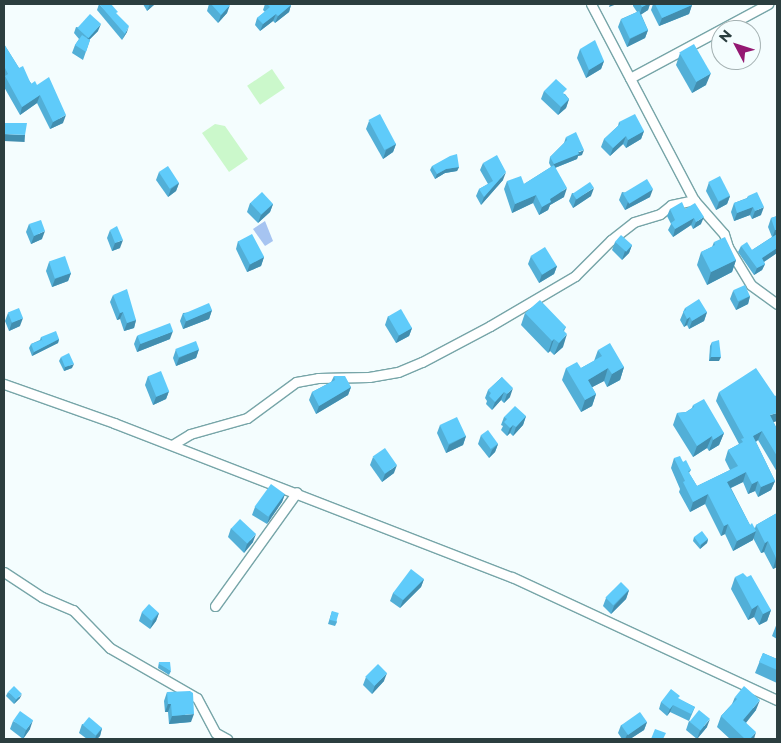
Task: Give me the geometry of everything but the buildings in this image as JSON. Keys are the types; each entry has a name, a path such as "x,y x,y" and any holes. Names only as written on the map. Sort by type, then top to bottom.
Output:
{"street":[{"path":"592,4 694,200 724,234 728,247 751,286 777,304"},
{"path":"630,78 768,4"},
{"path":"172,445 190,434 247,418 296,382 318,378 369,377 398,372 422,362 490,326 575,276 611,240 634,222 660,214 672,205 694,200"},
{"path":"4,384 296,492 512,577 777,700"},
{"path":"215,606 296,492"},
{"path":"4,572 42,597 73,610 110,648 197,698 216,733 227,739"}],"green space":[{"path":"272,69 285,88 260,105 247,86"},
{"path":"215,124 225,126 248,159 229,172 202,133"}],"water":[{"path":"265,221 273,241 265,246 253,229"}]}
